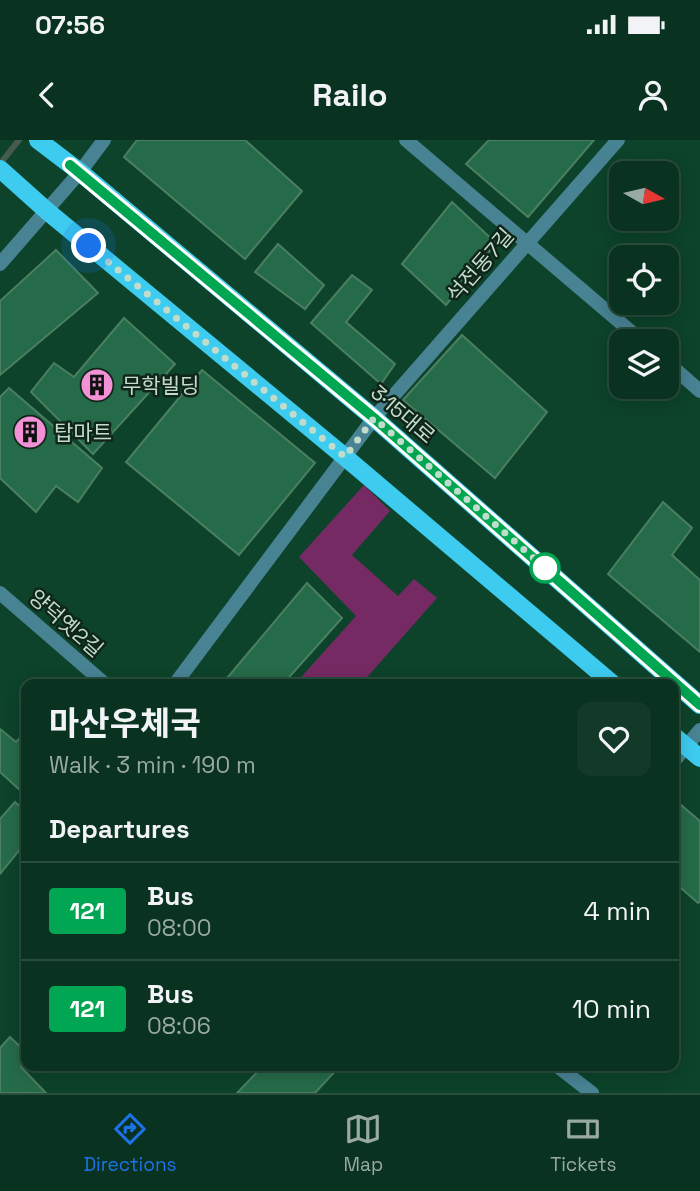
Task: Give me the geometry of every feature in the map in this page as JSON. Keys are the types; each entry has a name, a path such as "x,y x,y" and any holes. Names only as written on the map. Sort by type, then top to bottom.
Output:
{"main road":[{"name":"3·15대로","path":"38,140 374,418 670,679"},
{"path":"0,169 607,679"},
{"name":"3·15대로","path":"679,687 700,705"},
{"path":"680,741 700,758"}],"street":[{"path":"0,264 42,207 104,140"},
{"path":"406,140 628,329"},
{"name":"석전동7길","path":"179,679 374,418 618,140"},
{"path":"679,373 700,391"},
{"name":"양덕옛2길","path":"0,593 99,679"},
{"path":"680,741 700,730"},
{"path":"563,1071 592,1093"}],"shaded area":[{"path":"364,485 390,511 352,555 398,596 414,579 437,598 365,679 299,679 356,616 299,557"}],"building":[{"path":"137,140 245,140 302,191 245,259 124,157"},
{"path":"489,140 594,140 528,217 466,164"},
{"path":"452,202 496,243 446,305 402,264"},
{"path":"278,244 324,285 305,309 255,272"},
{"path":"56,250 98,293 0,375 0,301"},
{"path":"352,275 372,290 346,322 395,364 381,384 311,323"},
{"name":"무학빌딩","path":"124,318 175,364 93,454 31,392 54,363 74,377"},
{"path":"462,335 547,412 495,478 403,400"},
{"path":"202,370 315,463 239,555 126,462"},
{"name":"탑마트","path":"9,388 102,468 78,502 56,486 36,512 0,478 0,397"},
{"path":"663,502 692,528 672,555 700,580 700,652 608,574"},
{"path":"307,583 342,618 287,679 226,679"},
{"path":"0,729 16,742 21,737 21,791 0,772"},
{"path":"15,802 21,807 21,848 0,874 0,819"},
{"path":"679,803 700,821 698,903 679,886"},
{"path":"10,1037 21,1047 21,1071 25,1071 46,1093 0,1093 0,1048"},
{"path":"258,1071 335,1071 315,1093 237,1093"}],"waterway":[{"path":"0,164 19,140"}],"bus line":[{"name":"121","path":"70,165 374,418 670,679"},
{"name":"121","path":"679,687 700,705"}],"place":[{"name":"무학빌딩","path":"97,385"},
{"name":"탑마트","path":"30,432"}],"route":[{"path":"89,246 345,457 374,418 545,568"}]}
